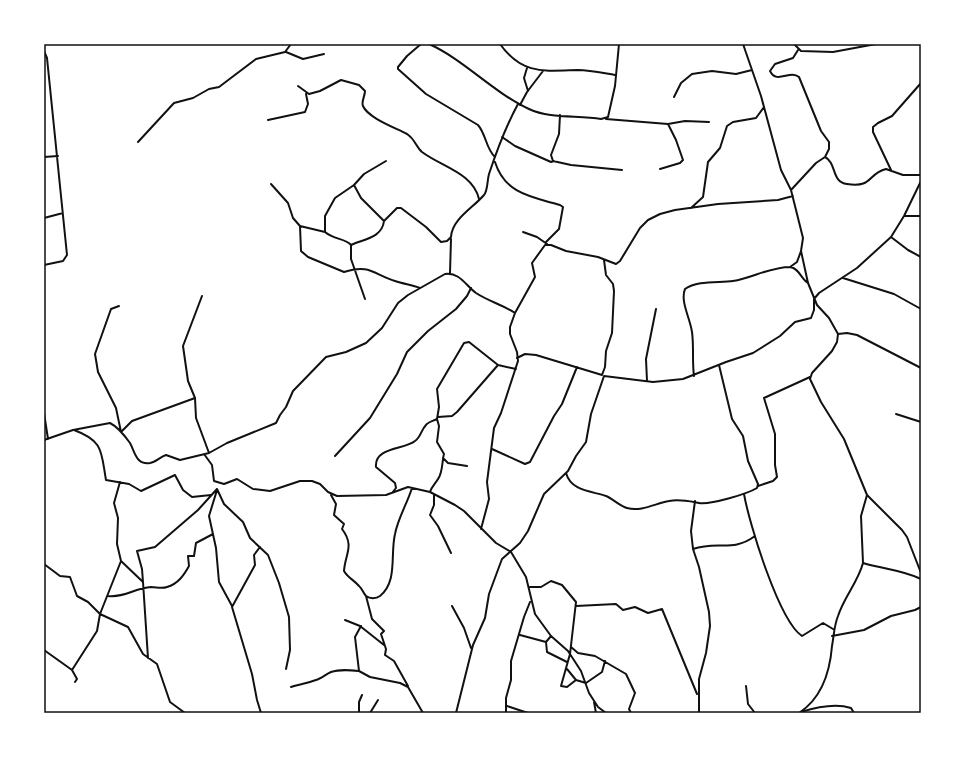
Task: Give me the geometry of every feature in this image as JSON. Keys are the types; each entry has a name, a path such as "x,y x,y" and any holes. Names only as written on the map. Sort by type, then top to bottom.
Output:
{"street":[{"path":"286,52 291,44"},
{"path":"421,44 407,56 398,67 398,70 422,92 478,124 484,133 489,149 495,157"},
{"path":"429,44 519,104 537,112 668,124 685,121 709,122"},
{"path":"605,119 610,114 612,106 619,44"},
{"path":"694,376 692,364 692,331 683,297 685,288 694,284 735,281 759,273 789,267 797,262 801,251 803,238 793,196 781,170 764,107 743,44"},
{"path":"794,44 798,50 804,52 833,52 876,44"},
{"path":"502,45 512,58 527,68 543,71 577,70 615,75"},
{"path":"791,190 816,163 825,157 829,149 828,142 821,131 799,77 790,75 777,78 772,75 770,71 775,64 793,58 798,50"},
{"path":"44,51 47,58 52,124 58,156 66,235 66,258 59,263 44,265"},
{"path":"138,142 174,103 193,98 209,89 219,87 256,59 286,52 303,59 324,54"},
{"path":"527,68 524,78 528,91"},
{"path":"674,97 681,83 692,74 712,71 736,74 752,70"},
{"path":"450,273 451,237 454,225 485,193 487,181 502,137 519,104 543,71"},
{"path":"306,94 320,91 341,80 359,85 365,91 363,103 365,108 376,117 411,137 422,152 469,180 477,191 479,199"},
{"path":"891,170 873,132 873,127 892,116 921,83"},
{"path":"268,120 305,112 308,104 306,94 298,86"},
{"path":"690,209 703,197 708,162 720,148 727,126 733,122 756,118 764,107"},
{"path":"554,162 552,155 559,134 560,115"},
{"path":"660,169 680,163 683,160 676,140 668,124"},
{"path":"502,137 515,146 551,162 590,168 622,170"},
{"path":"44,157 58,156"},
{"path":"825,157 828,159 837,180 842,183 864,184 883,170 891,170 903,175 921,175"},
{"path":"326,232 325,216 331,203 338,195 354,185 364,174 386,161"},
{"path":"481,529 489,500 486,482 494,428 516,369 517,358 510,334 510,327 515,313 535,277 532,266 534,260 559,229 563,207 531,197 515,190 500,176 494,161"},
{"path":"517,358 531,354 603,376 647,381 670,381 694,376 753,353 780,336 795,322 811,318 814,310 814,300 819,293 843,278 875,253 891,238 904,216 921,181"},
{"path":"272,184 288,203 293,218 300,226 326,232 334,239 345,241 351,245"},
{"path":"354,185 361,198 384,221"},
{"path":"523,232 547,244 616,264 620,261 640,228 648,220 675,210 739,201 778,200 793,196"},
{"path":"351,245 376,235 384,224 384,221 397,208 401,208 441,242 447,241 451,237"},
{"path":"44,218 63,213"},
{"path":"904,216 921,216"},
{"path":"300,226 301,251 308,257 344,272 355,268 371,270 397,282 406,282 420,288"},
{"path":"891,238 908,250 921,256"},
{"path":"351,245 351,255 365,299"},
{"path":"566,473 570,482 575,486 607,496 627,508 651,507 673,500 686,499 708,503 751,492 758,486 773,482 777,477 775,465 775,434 764,398 810,376 832,351 837,342 838,334 829,318 819,308 814,300 808,283 801,251"},
{"path":"456,713 472,649 485,618 489,594 502,559 511,552 528,531 544,494 566,473 586,442 590,414 603,376 606,351 612,333 614,291 612,282 606,274 604,260"},
{"path":"789,267 796,270 808,283"},
{"path":"44,440 73,430 110,423 121,432 130,444 137,459 143,463 152,463 166,455 180,460 209,453 226,443 276,423 294,391 326,356 346,352 366,343 382,328 398,303 440,276 450,273 460,277 480,296 515,313"},
{"path":"843,278 894,294 921,309"},
{"path":"335,456 370,418 397,374 407,352 456,309 471,288"},
{"path":"202,296 183,346 188,381 195,398 196,418 209,453"},
{"path":"119,306 111,309 95,354 98,372 116,408 121,432"},
{"path":"647,381 646,359 656,308"},
{"path":"838,334 847,333 856,335 921,368"},
{"path":"430,492 432,486 438,480 444,452 437,442 439,426 437,418 439,403 437,389 464,343 469,342 498,365 516,369"},
{"path":"391,494 396,488 395,483 378,469 376,465 377,460 388,450 405,447 416,441 426,425 437,418 452,416 458,412 498,365"},
{"path":"719,365 732,419 743,436 750,468 758,486"},
{"path":"492,449 525,464 530,462 554,416 562,404 577,367"},
{"path":"810,376 821,402 848,447 867,495 902,530 907,537 921,573"},
{"path":"121,432 132,421 195,398"},
{"path":"44,413 48,439"},
{"path":"896,414 921,422"},
{"path":"73,430 94,439 101,452 106,480 129,484 141,491 175,475 183,490 192,497 211,495"},
{"path":"204,454 212,466 214,481 224,484 237,479 253,489 270,491 300,481 312,481 320,484 330,493 336,501 334,516 344,524 342,529 349,542 349,551 344,571 348,578 360,586 366,596 372,619 384,631 381,634 385,646 385,655 394,661 423,713"},
{"path":"443,457 448,463 467,466"},
{"path":"120,482 114,503 118,518 117,544 121,561 143,582"},
{"path":"330,493 338,496 391,494 405,487 430,492 459,508 496,544 511,552 523,571 530,587 531,601 535,614 551,636 570,654 581,672 594,701 598,707 606,713"},
{"path":"366,596 373,599 378,598 389,584 398,520 412,488"},
{"path":"148,658 145,598 142,589 142,569 137,551 155,547 198,510 217,489"},
{"path":"217,489 209,516 213,534 219,582 232,607 245,648 261,713"},
{"path":"217,489 224,504 243,522 250,538 268,555 289,617 290,650 286,669"},
{"path":"434,494 434,505 430,515 438,526 451,553"},
{"path":"744,494 748,515 762,560 791,626 802,636 823,623 833,629"},
{"path":"800,713 825,683 833,645 833,629 842,604 858,577 863,563 861,516 867,495"},
{"path":"695,501 691,532 693,549 699,567 710,626 706,653 699,679 699,713"},
{"path":"108,596 119,597 142,589 167,587 180,580 190,566 188,556 194,556 196,543 213,534"},
{"path":"693,549 706,545 736,546 755,536"},
{"path":"232,607 255,565 254,555 260,547"},
{"path":"72,670 97,631 100,614 121,561"},
{"path":"863,563 897,570 921,579"},
{"path":"44,564 60,576 70,577 78,596 88,602 100,614 128,627 143,654 157,664 170,702 185,713"},
{"path":"530,587 541,587 552,581 562,585 576,602 570,654 561,686 567,687 576,680"},
{"path":"506,713 506,698 511,680 510,666 524,617 531,601"},
{"path":"576,606 616,604 623,610 635,607 648,613 662,610 699,697"},
{"path":"452,606 464,628 472,649"},
{"path":"832,636 864,630 891,616 921,607"},
{"path":"345,620 361,626 385,646"},
{"path":"359,671 355,637 361,626"},
{"path":"520,635 546,642"},
{"path":"551,636 546,642 547,652 568,662"},
{"path":"571,647 578,653 595,656 626,674 635,693 629,709 631,713"},
{"path":"44,650 72,670 77,679 75,682"},
{"path":"586,683 602,672 605,662"},
{"path":"566,668 576,680 586,683"},
{"path":"291,687 304,682 317,680 331,672 342,670 359,671 370,677 400,683 408,687"},
{"path":"746,686 748,704 755,713"},
{"path":"359,713 359,702 362,695"},
{"path":"370,713 378,700"},
{"path":"594,701 596,713"},
{"path":"507,706 528,713"},
{"path":"800,713 820,707 840,706 851,708 854,713"}]}
